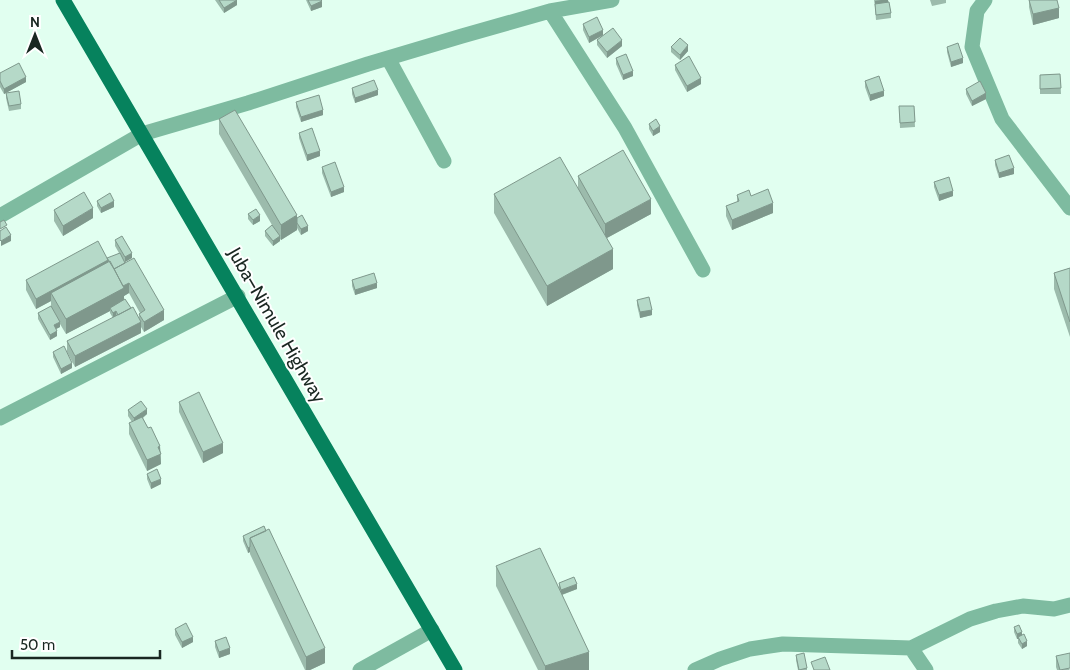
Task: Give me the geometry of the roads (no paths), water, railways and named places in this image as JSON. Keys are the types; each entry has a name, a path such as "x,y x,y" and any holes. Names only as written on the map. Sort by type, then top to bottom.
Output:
{"main road":[{"name":"Juba–Nimule Highway","path":"64,0 455,670"}],"street":[{"path":"0,216 142,134 248,103 388,58 550,12 612,0"},
{"path":"985,0 977,11 972,47 1002,119 1070,208"},
{"path":"550,12 625,128 703,270"},
{"path":"388,58 444,162"},
{"path":"0,418 238,296"},
{"path":"695,670 750,649 783,644 911,648 970,619 996,611 1023,606 1054,609 1070,605"},
{"path":"360,670 432,630"},
{"path":"911,648 926,670"}]}
